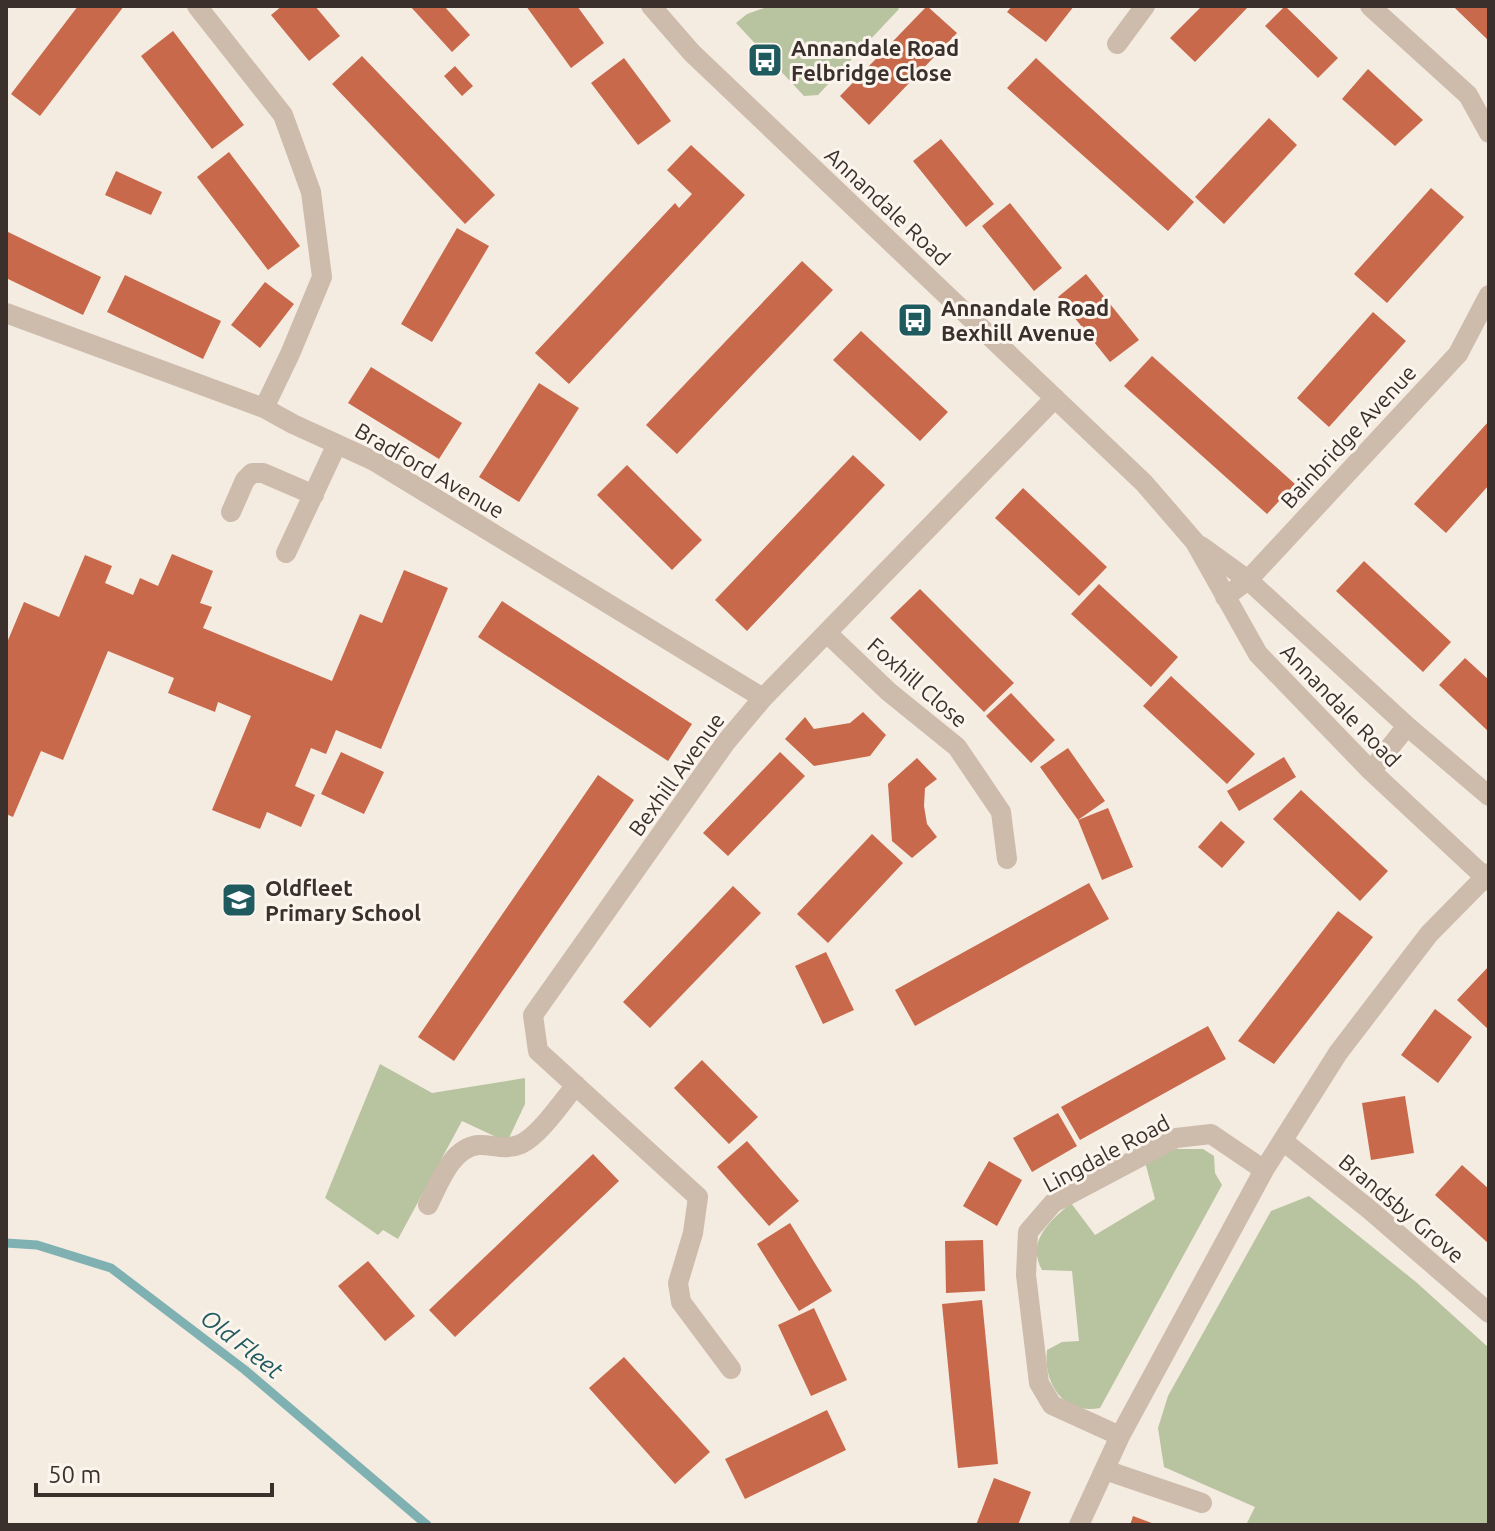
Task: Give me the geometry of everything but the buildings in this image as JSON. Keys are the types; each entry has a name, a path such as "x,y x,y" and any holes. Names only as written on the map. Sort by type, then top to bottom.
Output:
{"street":[{"path":"197,6 283,115 311,192 322,277 264,408"},
{"name":"Annandale Road","path":"651,6 692,53 1144,483 1195,542 1258,654 1371,771 1488,877"},
{"path":"1117,44 1145,6"},
{"path":"1370,6 1468,95 1489,133"},
{"name":"Bainbridge Avenue","path":"1225,597 1248,580 1458,354 1489,295"},
{"name":"Bradford Avenue","path":"6,313 264,408 387,469 763,698"},
{"name":"Bexhill Avenue","path":"731,1369 681,1302 678,1283 693,1233 698,1197 538,1051 533,1015 726,742 763,698 1055,398"},
{"path":"286,553 337,444"},
{"path":"231,512 245,480 252,473 263,473 314,495"},
{"name":"Annandale Road","path":"1195,542 1248,580 1407,726 1489,796"},
{"name":"Foxhill Close","path":"827,633 889,692 957,747 1001,812 1007,859"},
{"path":"1371,771 1407,726"},
{"path":"1079,1525 1120,1436 1264,1170 1338,1053 1420,946 1488,877"},
{"path":"428,1205 457,1154 478,1145 498,1149 518,1146 530,1139 576,1085"},
{"name":"Lingdale Road","path":"1120,1436 1052,1405 1039,1383 1026,1275 1028,1232 1053,1203 1176,1138 1211,1134 1264,1170"},
{"name":"Brandsby Grove","path":"1283,1141 1370,1210 1489,1313"},
{"path":"1105,1470 1202,1503"}],"green space":[{"path":"770,6 897,6 899,9 818,95 804,96 736,23 747,14"},
{"path":"380,1064 432,1093 525,1078 525,1104 507,1142 462,1121 398,1239 383,1230 378,1235 325,1198"},
{"path":"1176,1149 1203,1149 1214,1156 1215,1173 1222,1185 1100,1408 1076,1407 1058,1394 1047,1363 1047,1350 1062,1342 1079,1341 1072,1271 1042,1270 1038,1260 1039,1241 1048,1224 1071,1203 1095,1235 1155,1199 1145,1162"},
{"path":"1309,1196 1416,1282 1489,1348 1489,1525 1246,1525 1255,1507 1164,1467 1158,1428 1168,1396 1271,1211"}],"waterway":[{"name":"Old Fleet","path":"6,1243 37,1245 111,1268 245,1370 427,1525"}],"place":[{"name":"Annandale Road Felbridge Close","path":"765,60"},
{"name":"Annandale Road Bexhill Avenue","path":"915,320"},
{"name":"Oldfleet Primary School","path":"239,900"}]}
